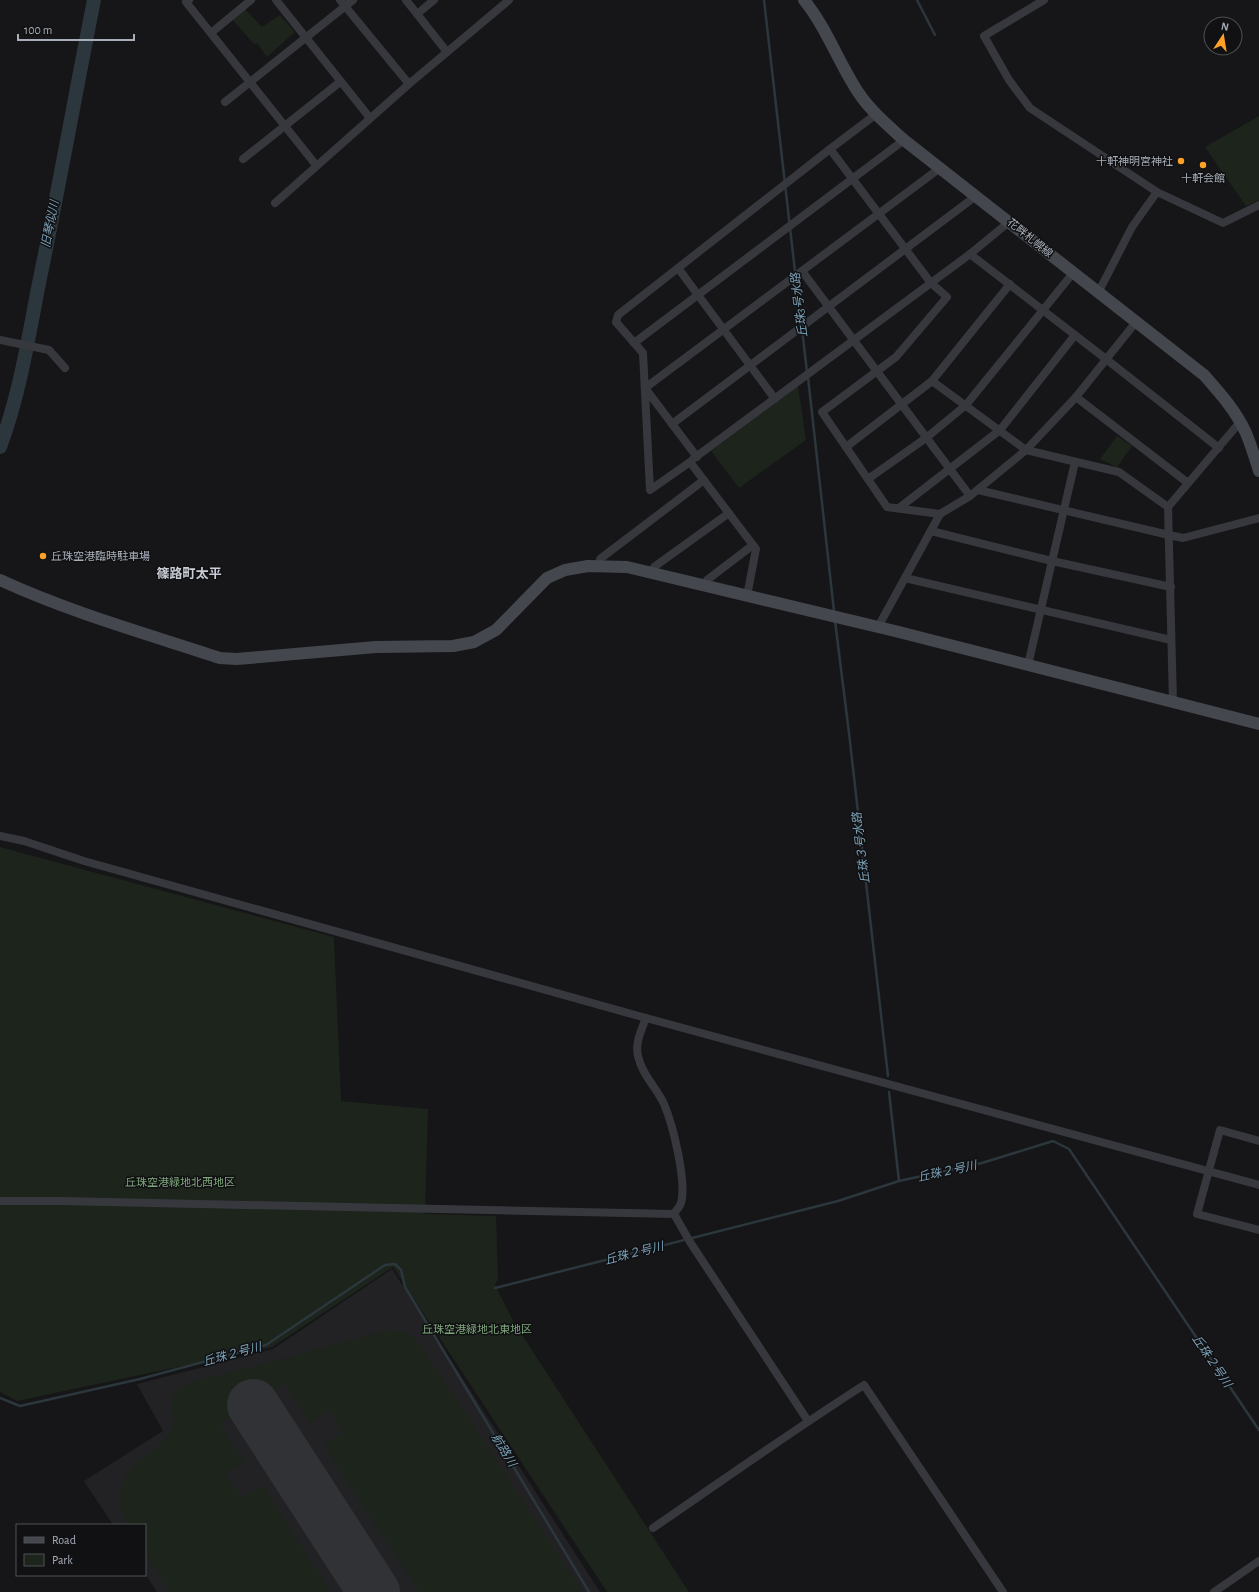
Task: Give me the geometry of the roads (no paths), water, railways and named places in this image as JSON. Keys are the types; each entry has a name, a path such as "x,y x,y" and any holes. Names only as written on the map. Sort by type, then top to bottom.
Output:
{"street":[{"path":"189,0 186,2 316,165"},
{"path":"211,33 251,0"},
{"path":"276,0 370,118"},
{"path":"225,102 305,38 343,3 352,0"},
{"path":"406,0 447,52"},
{"path":"416,14 434,0"},
{"path":"275,203 409,84 509,0"},
{"name":"花畔札幌線","path":"804,0 822,25 853,85 876,115 904,140 1204,375 1220,393 1240,422 1256,451 1259,471"},
{"path":"1044,0 984,36 1009,80 1030,108 1157,192 1223,222 1259,205"},
{"path":"343,3 409,84"},
{"path":"243,159 340,82"},
{"path":"876,115 830,149 618,315 616,322 643,354 650,490 970,254 1009,222"},
{"path":"634,343 853,180 904,140"},
{"path":"830,149 931,283 947,297 896,357 822,412 886,507 940,514"},
{"path":"644,388 940,168"},
{"path":"1098,293 1132,227 1157,192"},
{"path":"672,424 976,196"},
{"path":"970,254 1218,448"},
{"path":"678,268 775,399"},
{"path":"868,479 926,438 966,405 1073,272"},
{"path":"798,274 828,307 970,496"},
{"path":"846,446 932,381 1010,284"},
{"path":"878,627 940,514 970,496 1026,450 1076,397 1136,322"},
{"path":"899,508 1000,430 1075,335"},
{"path":"0,340 48,350 65,368"},
{"path":"932,381 1026,450 1119,472 1168,507"},
{"path":"644,388 672,424 694,459 704,480 756,549 747,596"},
{"path":"1076,397 1188,483"},
{"path":"1173,702 1168,507 1240,422"},
{"path":"1028,665 1075,462"},
{"path":"600,566 600,559 704,480"},
{"path":"978,490 1183,538 1259,518"},
{"path":"653,573 654,567 729,513"},
{"path":"931,531 1052,561 1171,587"},
{"path":"706,586 707,580 753,545"},
{"path":"0,580 93,616 220,658 237,659 376,647 453,646 474,642 496,630 547,578 565,570 588,566 627,567 878,627 1259,724"},
{"path":"905,578 1171,640"},
{"path":"0,836 24,841 84,861 646,1018 1259,1185"},
{"path":"646,1018 636,1043 638,1057 646,1077 664,1103 672,1128 682,1185 680,1204 674,1214"},
{"path":"1259,1141 1220,1130 1197,1214 1259,1230"},
{"path":"0,1201 69,1201 674,1214"},
{"path":"674,1214 808,1421"},
{"path":"653,1528 808,1421 864,1385 1003,1592"},
{"path":"1214,1592 1259,1560"}],"waterway":[{"name":"旧琴似川","path":"0,447 13,408 22,368 53,216 94,0"},
{"name":"丘珠3号水路","path":"764,0 801,324"},
{"path":"917,0 935,35"},
{"name":"丘珠3号水路","path":"802,329 807,372"},
{"name":"丘珠3号水路","path":"808,377 834,611"},
{"name":"丘珠３号水路","path":"835,621 888,1076"},
{"name":"丘珠３号水路","path":"889,1092 899,1181"},
{"name":"丘珠２号川","path":"495,1288 838,1201 899,1181 982,1163 1053,1141 1069,1149 1259,1430"},
{"name":"丘珠２号川","path":"0,1398 20,1406 140,1379 266,1345 385,1265 395,1264 401,1270 405,1287 589,1592"}],"place":[{"name":"十軒神明宮神社","path":"1181,161"},
{"name":"十軒会館","path":"1203,165"},
{"name":"丘珠空港臨時駐車場","path":"43,556"}],"district":[{"name":"篠路町太平","path":"189,574"}],"park label":[{"name":"丘珠空港緑地北西地区","path":"180,1182"},
{"name":"丘珠空港緑地北東地区","path":"477,1329"}],"water label":[{"name":"航路川","path":"504,1450"}]}
